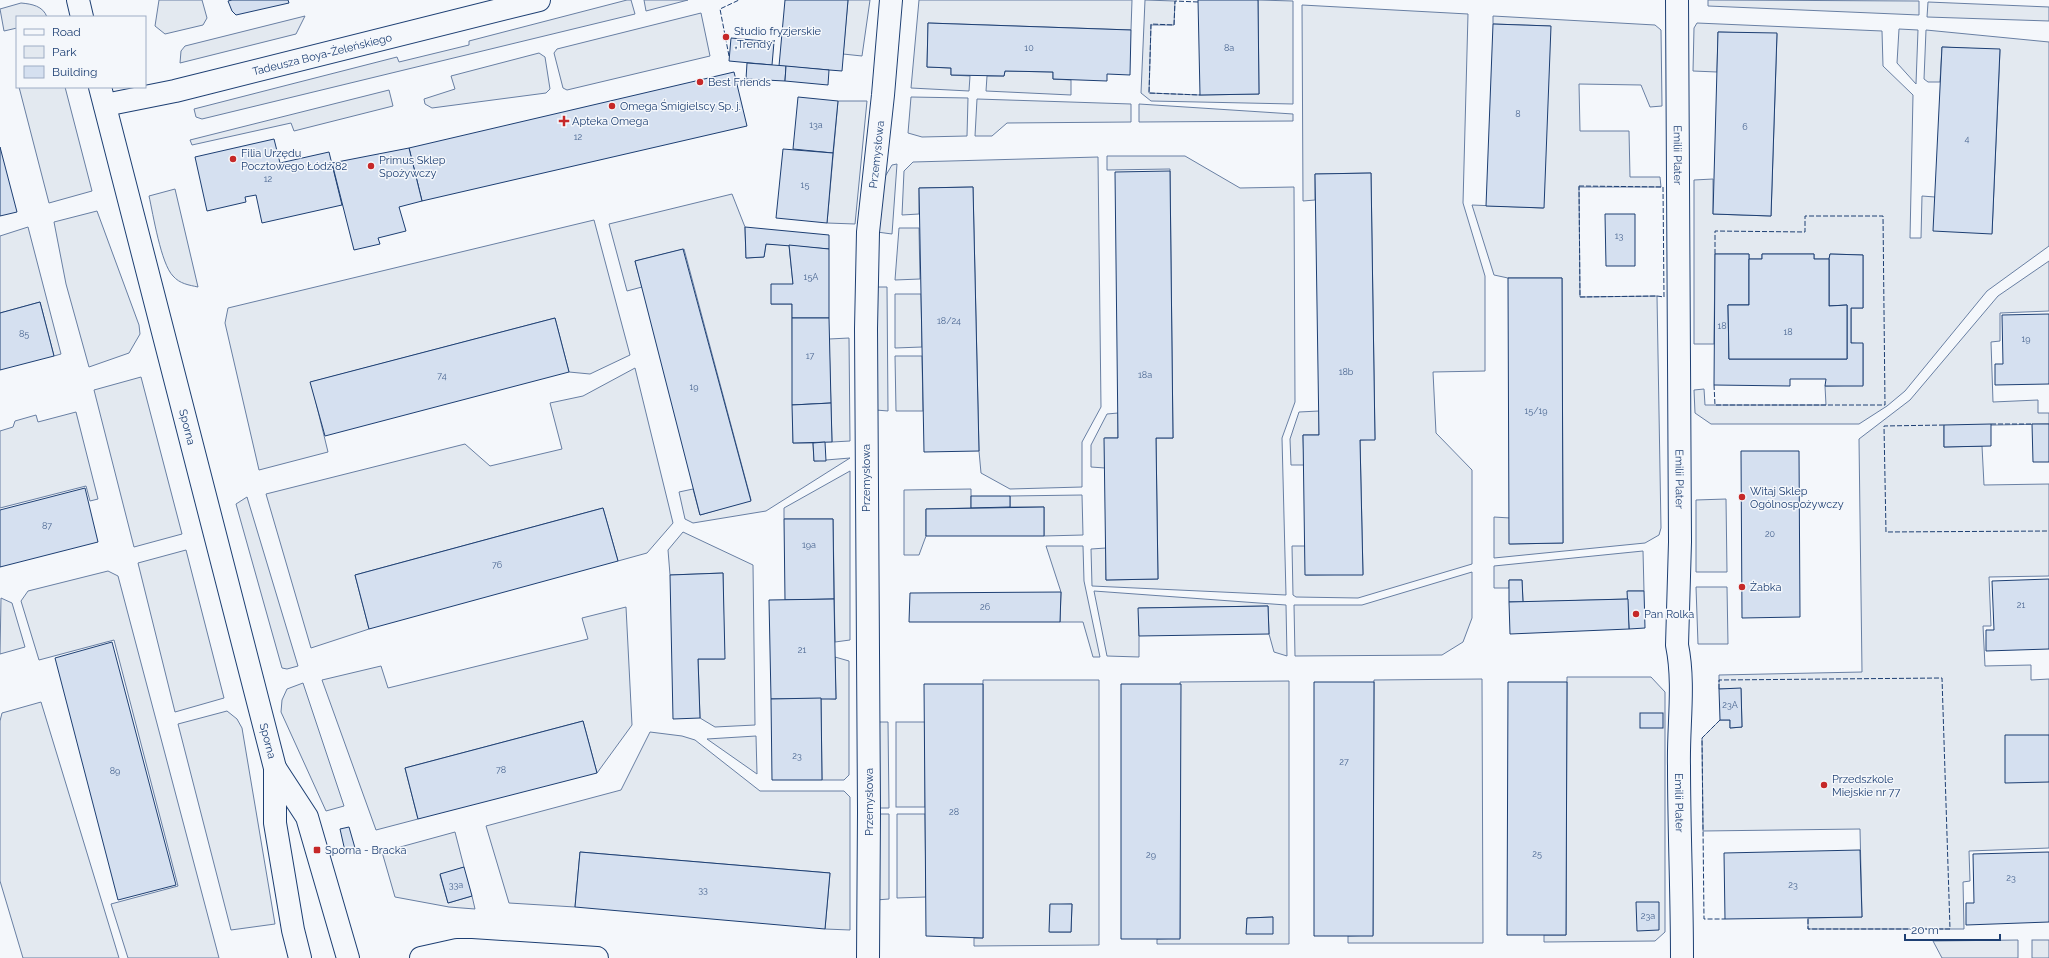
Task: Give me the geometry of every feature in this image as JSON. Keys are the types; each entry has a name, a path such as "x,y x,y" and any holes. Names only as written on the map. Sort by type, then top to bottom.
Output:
{"street":[{"path":"78,0 82,16"},
{"name":"Tadeusza Boya-Żeleńskiego","path":"103,96 182,89 538,0"},
{"name":"Przemysłowa","path":"868,958 869,843 866,399 868,232 883,95 891,0"},
{"name":"Emilii Plater","path":"1677,0 1680,542 1677,645 1680,667 1678,765 1682,958"},
{"name":"Sporna","path":"103,96 275,768 274,823 293,930 300,958"},
{"name":"Sporna","path":"275,768 307,817 348,958"},
{"path":"421,958 457,950 597,958"}],"green space":[{"path":"159,0 202,0 207,18 203,25 165,34 155,26"},
{"path":"631,0 635,14 202,119 196,117 194,109 397,57 399,62 469,45 469,41"},
{"path":"644,0 688,0 646,11"},
{"path":"848,0 870,0 862,56 843,54"},
{"path":"919,0 1132,0 1131,30 928,23 927,67 951,68 951,75 970,76 969,91 911,88"},
{"path":"1145,0 1175,1 1174,25 1151,25 1149,93 1200,95 1259,94 1258,0 1293,1 1293,104 1151,101 1141,93"},
{"path":"1708,0 1919,1 1919,15 1708,6"},
{"path":"1928,2 2049,7 2049,21 1927,17"},
{"path":"21,3 40,8 46,16 16,16 16,28 4,31 0,9"},
{"path":"1302,5 1468,14 1463,203 1485,276 1485,371 1433,372 1436,433 1472,470 1472,564 1358,598 1296,597 1293,595 1292,546 1305,546 1306,575 1363,574 1360,440 1375,439 1371,173 1315,174 1315,200 1303,201"},
{"path":"701,13 710,56 567,90 563,88 554,53 557,49"},
{"path":"305,16 296,34 180,63 181,51 185,46"},
{"path":"1493,16 1655,25 1661,30 1662,106 1650,107 1641,85 1579,84 1580,131 1629,131 1630,177 1660,177 1661,187 1579,187 1580,297 1657,296 1661,528 1659,535 1645,543 1494,558 1494,517 1510,518 1510,544 1563,543 1562,278 1508,278 1494,275 1472,205 1543,208 1550,26 1493,24"},
{"path":"1697,23 1882,31 1883,66 1913,95 1910,238 1921,238 1922,196 1935,197 1992,233 2000,50 1942,47 1940,82 1928,82 1924,79 1926,30 2049,42 2049,246 1987,291 1905,391 1887,406 1859,424 1711,424 1695,413 1694,390 1704,389 1705,405 1826,405 1825,386 1863,385 1863,344 1851,343 1851,308 1863,308 1863,255 1830,254 1829,259 1814,259 1814,254 1762,254 1762,259 1749,259 1749,254 1715,254 1714,344 1694,344 1694,180 1713,179 1713,214 1771,216 1777,34 1718,32 1717,72 1693,71 1694,28"},
{"path":"1899,29 1918,30 1916,84 1897,63"},
{"path":"539,53 545,57 550,89 546,93 432,108 425,104 424,99 455,89 451,76"},
{"path":"1005,71 1053,72 1053,79 1071,80 1071,95 986,91 987,76 1004,76"},
{"path":"19,88 65,88 92,191 49,203"},
{"path":"389,90 393,106 294,131 291,123 192,145 190,140"},
{"path":"911,97 968,98 967,136 922,137 908,133"},
{"path":"977,99 1131,104 1131,122 1007,123 992,136 975,136"},
{"path":"838,101 867,101 855,224 827,223"},
{"path":"1139,104 1293,114 1293,121 1139,122"},
{"path":"1107,156 1185,156 1240,188 1294,187 1295,402 1282,438 1286,595 1092,586 1091,549 1106,548 1106,580 1158,579 1156,438 1173,438 1170,169 1107,170"},
{"path":"1098,157 1101,407 1082,442 1082,487 1010,489 981,473 979,451 973,187 919,188 919,214 902,215 904,171 913,162"},
{"path":"897,164 892,234 877,232 883,180 892,165"},
{"path":"175,189 198,287 188,285 173,276 165,261 158,238 149,196"},
{"path":"732,194 745,227 746,258 764,257 766,244 789,245 793,284 771,304 792,304 793,443 813,443 814,461 850,458 766,511 693,523 685,519 679,492 693,489 700,515 751,500 684,249 635,261 642,287 627,291 609,224"},
{"path":"97,211 139,325 140,334 129,353 89,367 66,284 54,222"},
{"path":"594,220 630,355 590,374 569,372 555,318 311,382 328,452 259,470 225,323 228,308"},
{"path":"28,227 61,354 54,356 40,302 0,313 0,236"},
{"path":"899,228 919,228 920,279 895,280"},
{"path":"2049,261 2049,311 2000,313 2000,341 1991,342 1993,402 2038,400 2038,413 2049,413 2049,424 1944,426 1944,447 1982,446 1984,485 2049,484 2049,576 1989,577 1991,626 1983,626 1985,666 2031,665 2031,680 2049,679 2049,848 1969,851 1970,881 1963,882 1964,929 1808,929 1808,918 1862,917 1860,829 1703,831 1702,738 1720,720 1730,720 1730,728 1742,727 1741,689 1719,689 1719,675 1862,672 1859,439 1910,400 1998,296"},
{"path":"874,287 887,287 888,411 876,410"},
{"path":"895,294 921,294 922,347 895,348"},
{"path":"849,338 850,441 832,442 829,339"},
{"path":"895,356 922,356 923,411 896,411"},
{"path":"635,368 673,523 647,553 618,561 603,508 355,575 369,629 311,648 266,494 465,444 490,466 562,449 550,403 583,396"},
{"path":"141,377 182,534 134,547 94,390"},
{"path":"1319,411 1319,435 1303,435 1304,465 1291,465 1290,439 1299,412"},
{"path":"76,412 98,499 90,501 86,486 0,508 0,431 13,427 15,421 36,415 38,422"},
{"path":"1118,413 1118,438 1105,438 1105,468 1091,467 1091,445 1107,414"},
{"path":"850,471 850,640 835,642 833,519 784,519 784,508"},
{"path":"971,489 971,508 926,509 926,536 919,555 904,555 904,490"},
{"path":"1082,495 1083,535 1044,536 1044,507 1010,507 1010,496"},
{"path":"247,497 298,666 287,669 282,668 236,504"},
{"path":"1726,499 1727,572 1696,572 1696,500"},
{"path":"683,532 753,565 755,725 715,727 700,718 698,659 724,659 723,573 670,575 668,550"},
{"path":"1046,546 1083,546 1084,581 1100,657 1093,657 1083,622 1060,622 1061,592"},
{"path":"186,550 224,698 175,712 138,563"},
{"path":"1643,551 1644,591 1628,591 1628,599 1523,602 1522,580 1509,580 1509,588 1494,588 1494,566"},
{"path":"108,571 118,576 219,958 128,958 111,904 178,886 114,640 39,660 21,601 28,591"},
{"path":"1472,572 1472,618 1463,642 1442,655 1295,656 1294,605 1362,605"},
{"path":"1696,587 1727,587 1728,644 1698,644"},
{"path":"1094,591 1286,605 1287,656 1274,652 1269,634 1268,606 1139,608 1139,657 1107,656"},
{"path":"1,598 12,603 25,647 0,654"},
{"path":"626,607 632,725 597,773 583,721 405,768 418,819 376,830 322,680 381,666 388,688 588,639 582,618"},
{"path":"835,657 849,661 849,775 844,780 822,780 821,698 836,699"},
{"path":"1567,677 1651,677 1665,692 1665,932 1655,941 1544,942 1544,935 1566,935"},
{"path":"1482,679 1483,943 1348,943 1348,936 1373,935 1374,680"},
{"path":"983,680 1099,680 1099,945 974,946 974,938 983,938","holes":["1072,904 1071,932 1050,932 1050,905"]},
{"path":"1289,681 1289,944 1157,944 1157,939 1180,938 1180,682","holes":["1273,917 1247,934 1247,918"]},
{"path":"303,683 344,806 326,811 281,712 282,700 287,689"},
{"path":"41,702 119,958 23,958 0,881 0,721 2,713"},
{"path":"227,711 237,719 242,728 275,924 231,930 178,724"},
{"path":"876,722 888,722 889,808 876,808"},
{"path":"896,722 925,722 925,807 896,807"},
{"path":"650,732 682,736 695,740 760,791 844,791 850,797 850,930 825,929 830,873 580,852 575,907 509,903 486,826 621,790"},
{"path":"756,736 757,774 707,739"},
{"path":"877,814 889,814 889,899 876,900"},
{"path":"897,814 925,814 926,897 897,898"},
{"path":"455,832 464,867 440,875 448,903 472,896 475,909 449,907 395,897 382,852"},
{"path":"2018,940 2018,958 1942,958 1933,941"},
{"path":"2032,940 2049,940 2049,958 2032,958"}],"building":[{"path":"288,0 289,3 236,15 232,11 228,1"},
{"path":"785,0 848,0 842,71 779,66"},
{"path":"1198,0 1258,0 1259,94 1200,95"},
{"path":"928,23 1131,30 1130,75 1107,74 1107,81 1053,79 1053,72 1005,71 1004,76 951,75 951,68 927,67"},
{"path":"1493,24 1551,26 1544,208 1486,206"},
{"path":"1718,32 1777,33 1771,216 1713,214"},
{"path":"731,38 774,42 772,65 729,61"},
{"path":"1942,47 2000,49 1992,234 1933,231"},
{"path":"747,63 786,66 785,81 746,79"},
{"path":"786,66 829,70 828,85 785,81"},
{"path":"734,72 747,126 422,201 409,148"},
{"path":"798,97 838,101 833,153 793,149"},
{"path":"274,139 280,163 329,152 342,205 262,223 256,195 245,197 246,202 207,211 195,157"},
{"path":"0,147 17,212 0,216"},
{"path":"409,148 422,201 399,207 406,231 378,238 380,244 354,250 332,163"},
{"path":"783,149 833,153 827,223 776,218"},
{"path":"1170,171 1173,438 1156,438 1158,579 1106,580 1104,438 1118,438 1115,172"},
{"path":"1371,173 1375,440 1360,440 1363,575 1305,575 1303,435 1319,435 1315,174"},
{"path":"973,187 979,451 924,452 919,188"},
{"path":"1605,214 1635,214 1635,266 1606,266"},
{"path":"745,227 829,235 829,249 766,244 764,257 746,258"},
{"path":"789,245 829,249 829,318 792,318 792,304 771,304 771,284 793,284"},
{"path":"683,249 751,501 700,515 635,261"},
{"path":"1715,254 1749,254 1749,305 1728,305 1729,359 1847,359 1847,305 1829,306 1829,259 1830,254 1863,255 1863,308 1851,308 1851,343 1863,343 1863,386 1825,386 1826,379 1790,379 1790,386 1714,385"},
{"path":"1762,254 1814,254 1814,259 1829,259 1829,306 1847,305 1847,359 1729,359 1728,305 1749,305 1749,259 1762,259"},
{"path":"1508,278 1562,278 1563,543 1509,544"},
{"path":"40,302 54,356 0,370 0,313"},
{"path":"2049,314 2049,384 1995,385 1995,364 2003,364 2002,315"},
{"path":"555,318 569,372 325,436 310,382"},
{"path":"792,318 829,318 831,403 792,405"},
{"path":"831,403 832,442 793,443 792,405"},
{"path":"1991,424 1991,446 1944,447 1944,425"},
{"path":"2032,424 2049,424 2049,462 2033,462"},
{"path":"825,442 826,461 814,461 813,443"},
{"path":"1741,451 1799,451 1800,617 1742,618"},
{"path":"85,488 98,542 0,567 0,510"},
{"path":"971,496 1010,496 1010,507 971,508"},
{"path":"1044,507 1044,536 926,536 926,509"},
{"path":"603,508 618,561 369,629 355,575"},
{"path":"784,519 833,519 834,599 785,600"},
{"path":"723,573 725,659 698,659 700,718 673,719 670,575"},
{"path":"2049,579 2049,649 1986,651 1986,630 1994,630 1992,581"},
{"path":"1509,580 1522,580 1523,602 1509,602"},
{"name":"Pan Rolka","path":"1627,591 1644,591 1645,628 1629,629"},
{"path":"1061,592 1060,622 909,622 910,593"},
{"path":"834,599 836,699 771,699 769,600"},
{"path":"1628,599 1629,629 1510,634 1509,602"},
{"path":"1268,606 1269,634 1139,636 1138,608"},
{"path":"112,642 176,885 118,900 55,658"},
{"path":"1314,682 1374,682 1373,936 1314,936"},
{"path":"1508,682 1567,682 1566,935 1507,935"},
{"path":"924,684 983,684 983,938 926,936"},
{"path":"1121,684 1181,684 1180,939 1121,939"},
{"path":"1741,688 1742,727 1730,728 1730,720 1720,720 1719,689"},
{"path":"821,698 822,780 772,780 771,699"},
{"path":"1640,713 1663,713 1663,728 1640,728"},
{"path":"583,721 597,773 418,819 405,768"},
{"path":"2005,735 2049,735 2049,782 2005,783"},
{"path":"349,827 355,848 345,851 340,829"},
{"path":"1860,850 1862,917 1725,919 1724,853"},
{"path":"580,852 830,873 825,929 575,907"},
{"path":"2049,852 2049,922 1966,925 1966,903 1974,903 1973,854"},
{"path":"464,867 472,896 448,903 440,874"},
{"path":"1636,902 1659,902 1659,930 1637,931"},
{"path":"1050,904 1072,904 1071,932 1049,932"},
{"path":"1273,917 1273,934 1246,934 1247,918"}],"fence":[{"path":"729,56 720,9 739,0"},
{"path":"1198,2 1175,1 1174,25 1151,24 1149,93 1200,95"},
{"path":"1579,186 1663,187 1664,297 1580,297 1579,186"},
{"path":"1714,385 1715,405 1885,405 1883,216 1805,216 1805,232 1715,231 1715,254"},
{"path":"1991,424 2032,424"},
{"path":"1944,425 1884,426 1886,532 2049,531"},
{"path":"1719,689 1719,680 1942,678 1950,929 1808,929 1808,918"},
{"path":"1720,720 1702,738 1704,919 1725,919"}],"place":[{"name":"Studio fryzjerskie „Trendy”","path":"726,37"},
{"name":"Best Friends","path":"700,82"},
{"name":"Omega Śmigielscy Sp. j.","path":"612,106"},
{"name":"Apteka Omega","path":"564,121"},
{"name":"Filia Urzędu Pocztowego Łódź 82","path":"233,159"},
{"name":"Primus Sklep Spożywczy","path":"371,166"},
{"name":"Witaj Sklep Ogólnospożywczy","path":"1742,497"},
{"name":"Żabka","path":"1742,587"},
{"name":"Pan Rolka","path":"1636,614"},
{"name":"Przedszkole Miejskie nr 77","path":"1824,785"},
{"name":"Sporna - Bracka","path":"317,850"}]}
